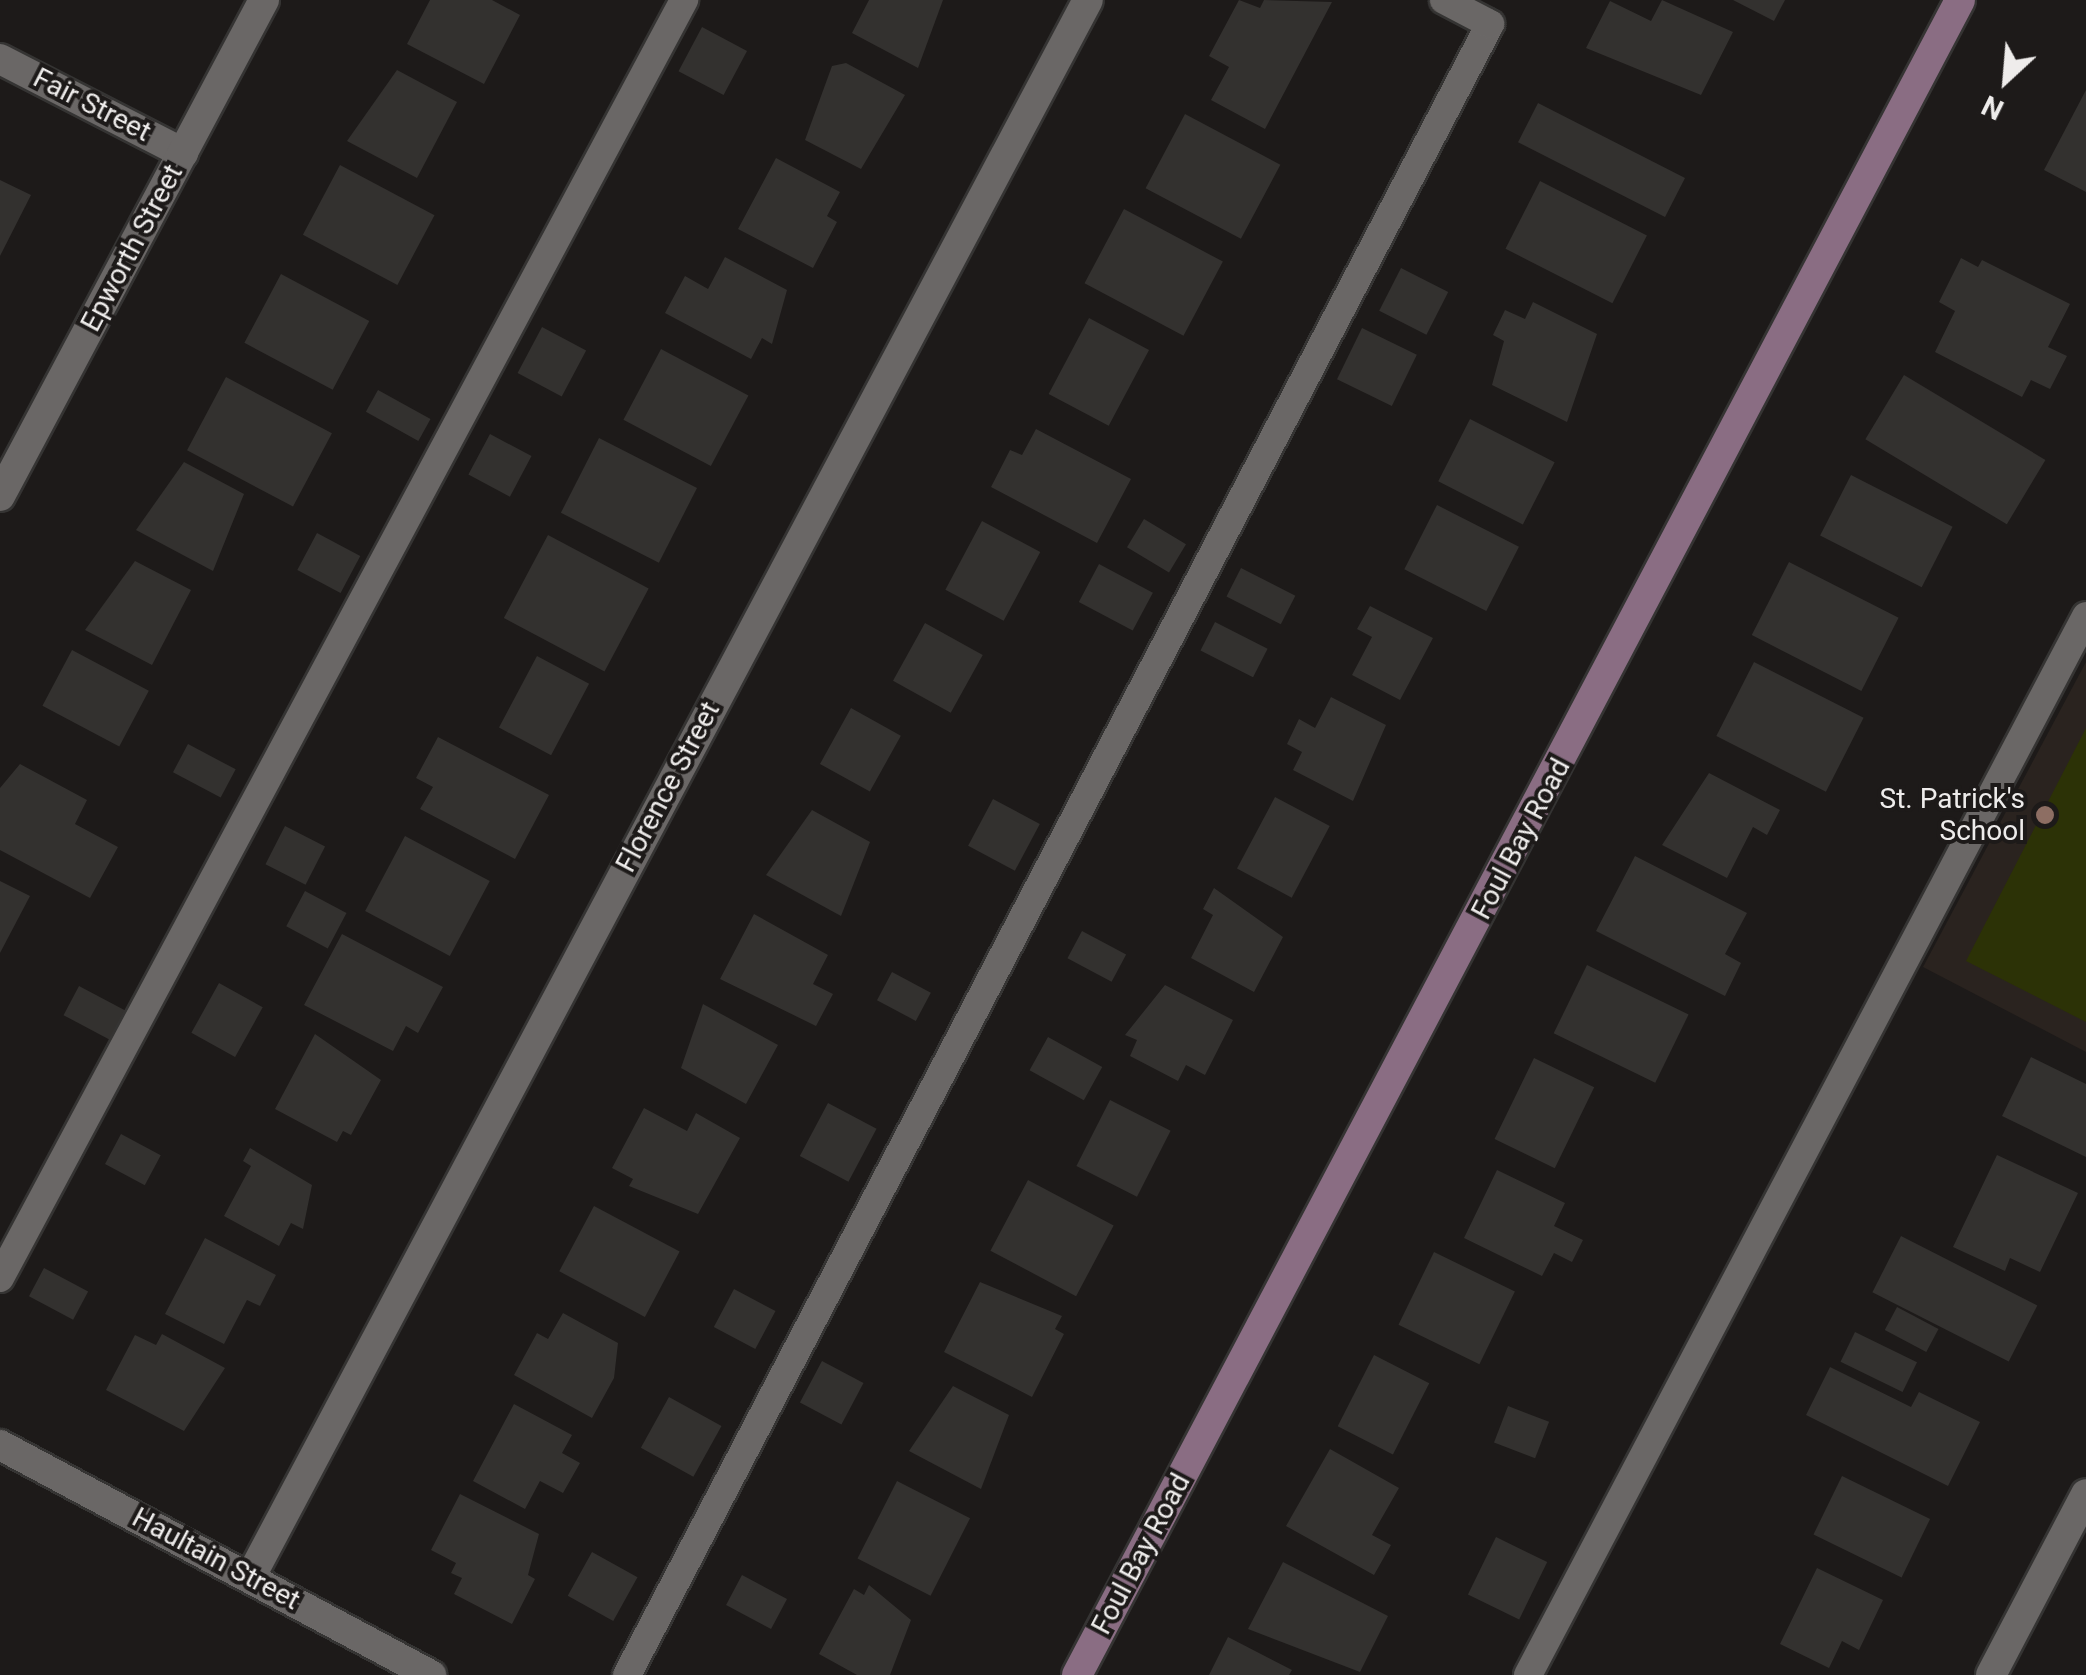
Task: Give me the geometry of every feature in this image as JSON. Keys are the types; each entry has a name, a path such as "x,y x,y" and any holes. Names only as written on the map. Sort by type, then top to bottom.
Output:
{"main road":[{"name":"Foul Bay Road","path":"1077,1675 1960,0"}],"street":[{"name":"Epworth Street","path":"0,496 264,0"},
{"name":"Florence Street","path":"250,1576 1088,0"},
{"name":"Fair Street","path":"0,59 183,153"},
{"name":"Haultain Street","path":"0,1446 431,1675"},
{"path":"1991,1675 2086,1494"}],"lane":[{"path":"0,1278 684,0"},
{"path":"627,1675 1490,24 1444,0"},
{"path":"1528,1675 2086,616"}],"shaded area":[{"name":"St. Patrick's School","path":"2086,662 2086,1052 1923,967"}],"green space":[{"path":"2086,728 2086,1022 1966,961"}],"building":[{"path":"430,0 492,0 520,15 484,84 407,44"},
{"path":"869,0 943,0 918,68 852,33"},
{"path":"1239,0 1260,8 1264,0 1332,2 1265,129 1211,100 1229,67 1209,56"},
{"path":"1662,0 1733,32 1701,95 1586,48 1610,1 1651,21"},
{"path":"1733,0 1785,0 1774,21"},
{"path":"702,27 747,51 724,95 679,71"},
{"path":"846,63 905,95 861,169 805,140 832,66"},
{"path":"397,70 457,102 417,178 347,141"},
{"path":"2086,90 2086,192 2044,170"},
{"path":"1538,103 1685,178 1665,217 1518,142"},
{"path":"1185,114 1280,165 1241,239 1146,188"},
{"path":"776,158 840,192 827,216 837,222 813,268 738,229"},
{"path":"340,165 434,215 397,285 303,235"},
{"path":"0,180 31,195 0,256"},
{"path":"1540,181 1647,235 1612,303 1505,249"},
{"path":"1124,209 1223,262 1183,336 1085,283"},
{"path":"725,257 787,290 772,344 762,338 751,359 665,313 685,276 708,289"},
{"path":"1961,258 1978,267 1982,260 2070,304 2048,347 2067,356 2050,389 2031,380 2022,397 1935,352 1955,311 1939,302"},
{"path":"1401,268 1448,292 1426,335 1379,311"},
{"path":"281,274 369,321 333,390 244,343"},
{"path":"1533,302 1597,334 1567,422 1492,385 1504,341 1493,335 1505,310 1525,319"},
{"path":"1089,318 1149,350 1109,426 1049,394"},
{"path":"542,327 586,350 562,396 518,373"},
{"path":"1362,328 1417,355 1392,406 1337,379"},
{"path":"661,349 748,395 711,466 623,420"},
{"path":"1904,375 2045,460 2007,524 1865,439"},
{"path":"226,377 332,433 293,507 187,450"},
{"path":"378,390 430,419 418,441 366,412"},
{"path":"1470,419 1555,462 1523,524 1438,481"},
{"path":"1036,429 1131,479 1097,543 991,487 1010,450 1022,455"},
{"path":"490,434 531,456 510,497 468,475"},
{"path":"599,438 697,488 659,563 561,513"},
{"path":"184,462 244,494 213,571 136,530"},
{"path":"1851,475 1953,527 1922,587 1820,536"},
{"path":"1437,505 1519,547 1486,611 1404,569"},
{"path":"1144,519 1186,544 1169,573 1127,547"},
{"path":"982,521 1040,552 1004,621 945,590"},
{"path":"317,533 360,556 341,593 297,570"},
{"path":"548,535 649,589 605,672 504,618"},
{"path":"135,561 191,590 152,665 85,630"},
{"path":"1789,562 1899,618 1861,691 1752,635"},
{"path":"1099,564 1153,593 1133,631 1079,602"},
{"path":"1241,568 1295,596 1281,624 1226,597"},
{"path":"1370,606 1433,638 1400,700 1352,675 1372,637 1357,629"},
{"path":"1215,622 1268,649 1253,677 1200,651"},
{"path":"925,623 983,655 951,713 893,681"},
{"path":"72,650 149,691 119,746 42,706"},
{"path":"537,656 589,684 551,755 499,728"},
{"path":"1754,662 1864,718 1826,792 1716,736"},
{"path":"1331,697 1386,725 1353,801 1293,770 1302,752 1287,744 1299,719 1315,728"},
{"path":"851,708 901,736 870,792 820,764"},
{"path":"438,737 549,795 515,859 420,809 433,787 416,778"},
{"path":"188,744 236,769 221,798 173,772"},
{"path":"20,764 87,800 75,824 118,847 90,898 0,850 0,788"},
{"path":"1709,773 1780,810 1767,835 1753,827 1727,878 1662,845"},
{"path":"1275,797 1330,826 1292,898 1237,869"},
{"path":"993,799 1040,824 1015,871 968,846"},
{"path":"812,810 870,842 841,916 766,875"},
{"path":"285,826 325,846 306,885 265,864"},
{"path":"405,836 490,881 450,956 365,911"},
{"path":"1635,856 1747,913 1725,954 1741,963 1725,996 1596,931"},
{"path":"0,881 30,896 0,953"},
{"path":"1214,888 1283,937 1254,992 1191,958 1213,915 1203,909"},
{"path":"305,891 346,913 328,948 286,926"},
{"path":"754,914 828,955 813,984 833,994 816,1026 720,979"},
{"path":"1082,931 1126,954 1112,982 1067,958"},
{"path":"342,934 443,987 418,1033 406,1026 393,1051 304,1005"},
{"path":"1587,965 1689,1015 1655,1083 1554,1033"},
{"path":"892,972 931,993 916,1021 877,1000"},
{"path":"219,983 263,1007 235,1057 191,1033"},
{"path":"1165,985 1233,1020 1205,1075 1186,1065 1178,1081 1130,1056 1137,1040 1125,1035"},
{"path":"79,986 127,1011 111,1040 64,1015"},
{"path":"703,1004 778,1045 746,1104 681,1068"},
{"path":"315,1034 381,1080 351,1135 343,1131 337,1142 275,1109"},
{"path":"1048,1037 1102,1067 1084,1100 1030,1070"},
{"path":"2031,1057 2086,1084 2086,1157 2002,1116"},
{"path":"1534,1058 1594,1087 1555,1168 1495,1139"},
{"path":"1110,1100 1171,1131 1137,1197 1076,1166"},
{"path":"828,1103 877,1129 848,1182 800,1156"},
{"path":"644,1108 687,1131 696,1113 740,1138 698,1214 629,1186 633,1179 612,1168"},
{"path":"121,1134 161,1155 145,1185 105,1164"},
{"path":"250,1148 312,1185 303,1229 291,1223 279,1246 224,1216 251,1166 243,1161"},
{"path":"1997,1155 2078,1193 2040,1272 2010,1258 2005,1271 1953,1247"},
{"path":"1497,1170 1565,1203 1554,1226 1583,1240 1572,1262 1554,1253 1542,1276 1464,1238"},
{"path":"1028,1180 1114,1226 1076,1296 990,1251"},
{"path":"594,1206 680,1252 645,1317 559,1271"},
{"path":"1901,1236 2037,1305 2009,1362 1872,1292"},
{"path":"205,1238 276,1275 260,1306 247,1300 224,1344 165,1314"},
{"path":"1434,1252 1515,1291 1479,1364 1398,1325"},
{"path":"44,1268 88,1291 73,1320 29,1296"},
{"path":"980,1282 1062,1316 1055,1329 1064,1334 1032,1397 944,1352"},
{"path":"734,1289 775,1311 755,1349 714,1327"},
{"path":"1897,1307 1938,1329 1926,1352 1885,1330"},
{"path":"563,1313 618,1343 614,1378 592,1418 514,1375 537,1333 548,1339"},
{"path":"1855,1332 1917,1362 1903,1392 1841,1362"},
{"path":"162,1334 225,1368 184,1431 106,1390 135,1335 156,1345"},
{"path":"1374,1355 1429,1383 1393,1454 1338,1426"},
{"path":"822,1361 863,1383 841,1425 800,1402"},
{"path":"1830,1367 1911,1407 1919,1392 1980,1422 1948,1486 1806,1415"},
{"path":"953,1386 1009,1415 981,1489 909,1451"},
{"path":"669,1397 721,1426 693,1477 641,1448"},
{"path":"514,1404 572,1435 562,1453 580,1463 563,1493 540,1481 525,1509 473,1481"},
{"path":"1508,1406 1549,1422 1535,1458 1494,1442"},
{"path":"1330,1449 1399,1488 1372,1535 1391,1545 1374,1575 1286,1526"},
{"path":"1842,1476 1930,1519 1902,1577 1814,1534"},
{"path":"897,1481 970,1518 931,1596 858,1559"},
{"path":"460,1494 539,1534 528,1575 535,1579 512,1624 454,1594 462,1578 451,1573 456,1563 431,1550"},
{"path":"1496,1537 1547,1562 1519,1620 1468,1595"},
{"path":"592,1552 637,1577 613,1621 568,1596"},
{"path":"1283,1562 1388,1616 1360,1672 1248,1629"},
{"path":"1817,1568 1883,1600 1859,1650 1842,1641 1829,1668 1780,1644"},
{"path":"742,1575 787,1599 771,1629 726,1605"},
{"path":"869,1585 911,1620 890,1675 857,1675 819,1654 854,1589 864,1595"},
{"path":"1228,1637 1292,1670 1289,1675 1209,1675"}],"place":[{"name":"St. Patrick's School","path":"2045,815"}]}
